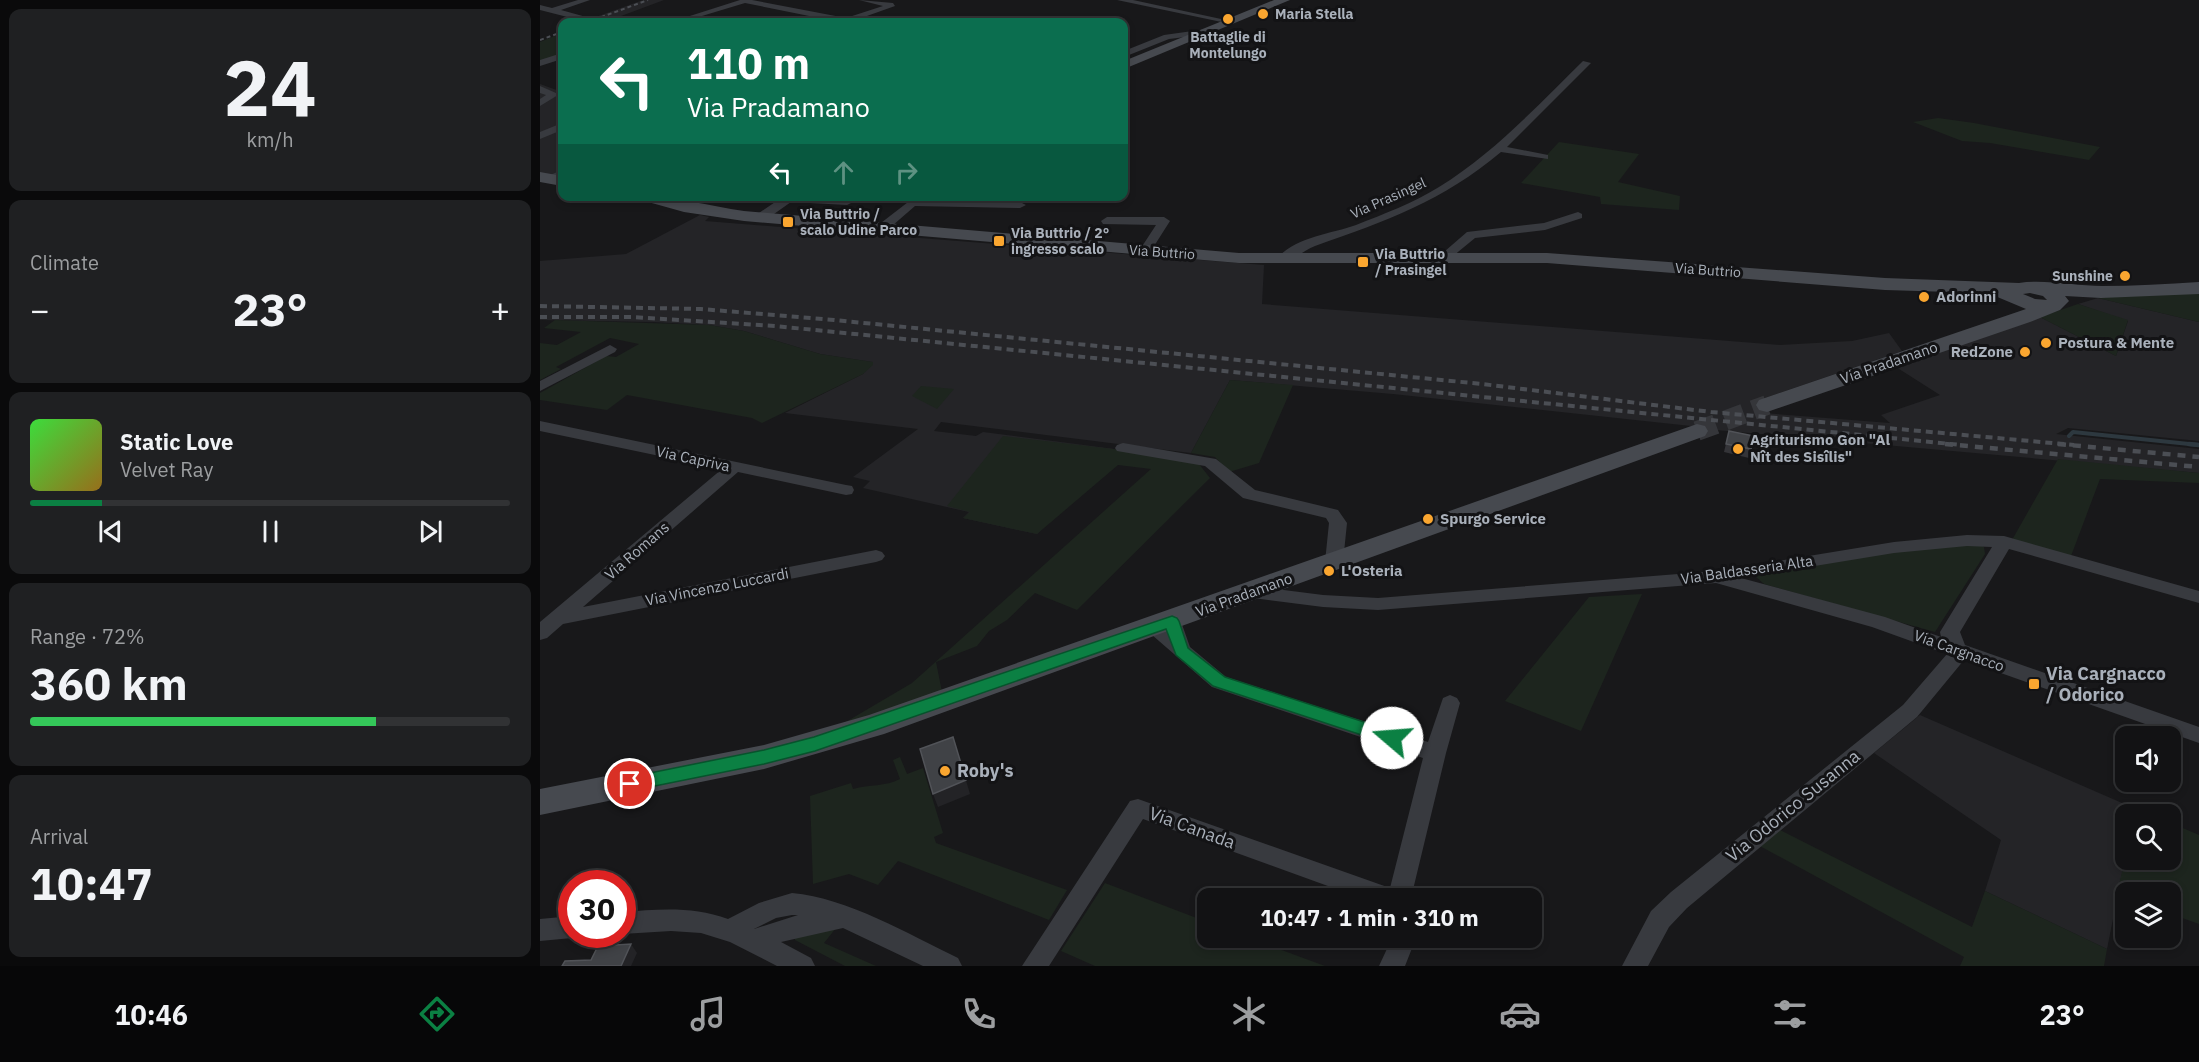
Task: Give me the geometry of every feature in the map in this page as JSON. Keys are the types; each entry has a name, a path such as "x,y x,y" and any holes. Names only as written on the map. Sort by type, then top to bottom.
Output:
{"street":[{"path":"540,13 586,0"},
{"path":"689,18 746,0 827,18"},
{"path":"856,18 891,6 863,0"},
{"path":"1121,0 1231,22"},
{"path":"1128,63 1284,0"},
{"path":"540,7 580,18"},
{"path":"693,17 697,18"},
{"path":"1128,52 1167,37 1207,32"},
{"path":"540,63 558,57"},
{"name":"Via Prasingel","path":"1283,259 1294,250 1368,224 1424,199 1458,179 1554,98 1586,63"},
{"path":"540,89 553,95 540,103"},
{"path":"540,136 558,128"},
{"path":"1496,148 1544,157"},
{"name":"Via Buttrio","path":"684,201 760,218 1145,251 1283,259 1547,258 1894,284 1974,286 2020,296 2049,299 2101,292 2199,288"},
{"path":"760,218 785,201"},
{"path":"832,201 847,202"},
{"path":"881,229 912,202 1020,205"},
{"path":"1443,258 1471,235 1545,226 1578,216"},
{"path":"1107,220 1164,221 1145,251"},
{"path":"2012,320 2023,311 2020,296"},
{"name":"Via Pradamano","path":"1767,405 2012,320 2049,299"},
{"path":"540,387 610,349"},
{"name":"Via Capriva","path":"540,426 846,490"},
{"name":"Via Pradamano","path":"540,802 764,757 815,744 1163,625 1697,430"},
{"path":"1123,448 1210,462 1239,488 1250,494 1332,514 1338,523 1334,562"},
{"name":"Via Romans","path":"540,633 733,468"},
{"name":"Via Baldasseria Alta","path":"1253,592 1323,602 1378,604 1716,577 1752,569 1930,543 1968,540 2004,542 2199,597"},
{"path":"1959,652 1951,639 1950,632 2004,542"},
{"name":"Via Vincenzo Luccardi","path":"559,618 876,556"},
{"name":"Via Cargnacco","path":"1716,577 1878,622 2199,735"},
{"path":"1163,625 1181,651 1219,682 1436,753"},
{"name":"Via Odorico Susanna","path":"1635,966 1660,919 1679,900 1910,711 1959,652"},
{"path":"1402,888 1450,703"},
{"name":"Via Canada","path":"1035,966 1138,808 1361,888"},
{"path":"740,937 844,918 949,966"},
{"path":"636,922 666,919 703,922 802,966"},
{"path":"540,930 558,928"},
{"path":"1392,966 1400,948"}],"shaded area":[{"path":"643,0 664,0 616,18 593,18"},
{"path":"558,35 558,55 540,61 540,42"},
{"path":"540,84 558,91 558,173 552,175 540,174"},
{"path":"1938,118 2100,147 2089,160 1990,143 1962,141 1913,122"},
{"path":"1559,142 1639,154 1618,182 1680,196 1679,210 1601,204 1600,197 1521,183"},
{"path":"700,215 709,217 705,221 1264,265 1262,304 1780,345 1852,341 1889,333 1902,351 1759,400 1772,409 1763,413 1890,423 1881,415 1940,395 1896,367 2040,317 2116,356 2128,321 2078,304 2098,298 2199,322 2199,441 2068,428 2056,434 2199,449 2199,473 1716,430 1704,434 1691,426 1393,394 1230,380 1191,453 941,422 934,431 976,436 983,432 1122,450 1037,534 963,518 969,512 863,488 870,481 853,477 918,429 785,413 863,374 872,362 820,354 744,331 709,325 540,320 540,261 626,254"},
{"path":"2199,290 2199,322 2098,298"},
{"path":"2078,304 2128,320 2116,356 2040,317"},
{"path":"555,320 709,325 744,331 820,354 873,362 873,365 863,374 762,423 752,418 627,395 607,410 540,400 540,393 606,356 616,357 639,344 610,338 556,367 561,369 540,380 540,343 557,345 581,332 544,328"},
{"path":"1230,380 1293,385 1259,463 1229,472 1215,457 1191,453"},
{"path":"921,386 954,389 937,409 912,396"},
{"path":"1003,436 1122,450 1199,464 1210,478 1077,610 1035,593 1007,620 989,631 977,646 936,662 942,692 839,726 912,683 1151,469 1118,465 1037,534 963,518 970,512 947,506"},
{"path":"2058,459 2199,473 2199,483 2100,479 2071,556 2012,540"},
{"path":"1977,543 1984,547 1985,554 1935,632 1764,584 1755,576 1882,553"},
{"path":"1642,594 1581,731 1505,701 1589,597"},
{"path":"1920,715 2124,804 2115,804 2115,870 2123,870 2120,882 2115,882 2115,909 2107,949 1985,891 2001,840 1874,753"},
{"path":"900,757 907,774 923,768 943,833 934,837 936,843 1067,890 1049,920 898,861 878,885 849,874 813,884 810,796 851,783 853,789 894,782 900,779 893,760"},
{"path":"2181,827 2199,835 2199,924 2181,918 2181,882 2120,882 2122,870 2181,870"},
{"path":"1778,829 1972,927 1985,891 2107,949 2104,966 1960,966 1964,957 1758,845"},
{"path":"1105,883 1197,918 1197,948 1276,948 1325,966 1095,966 1061,951"},
{"path":"836,928 824,943 876,966 845,966 795,940 795,938"}],"building":[{"path":"1729,431 1754,436 1751,449 1726,444"},
{"name":"Roby's","path":"953,737 966,780 933,794 920,749"},
{"path":"597,948 629,948 621,966 562,966 565,961 591,960"}],"waterway":[{"path":"2069,436 2073,432 2199,445 2189,444"}],"tunnel":[{"path":"1697,431 1767,405"}],"railway":[{"path":"599,18 648,0"},
{"path":"540,40 558,33"},
{"path":"540,306 701,309 834,320 1482,384 1711,412 2074,445"},
{"path":"540,317 633,317 775,326 1961,445"},
{"path":"1945,444 2199,467"},
{"path":"2058,444 2199,457"}],"place":[{"name":"Maria Stella","path":"1263,14"},
{"name":"Battaglie di Montelungo","path":"1228,19"},
{"name":"Via Buttrio / scalo Udine Parco","path":"788,222"},
{"name":"Via Buttrio / 2° ingresso scalo","path":"999,241"},
{"name":"Via Buttrio / Prasingel","path":"1363,262"},
{"name":"Sunshine","path":"2125,276"},
{"name":"Adorinni","path":"1924,297"},
{"name":"Postura & Mente","path":"2046,343"},
{"name":"RedZone","path":"2025,352"},
{"name":"Agriturismo Gon \"Al Nît des Sisîlis\"","path":"1738,449"},
{"name":"Spurgo Service","path":"1428,519"},
{"name":"L'Osteria","path":"1329,571"},
{"name":"Via Cargnacco / Odorico","path":"2034,684"},
{"name":"Roby's","path":"945,771"}],"route":[{"path":"630,784 764,757 815,744 873,726 1172,621 1181,651 1219,682 1392,738"}]}
